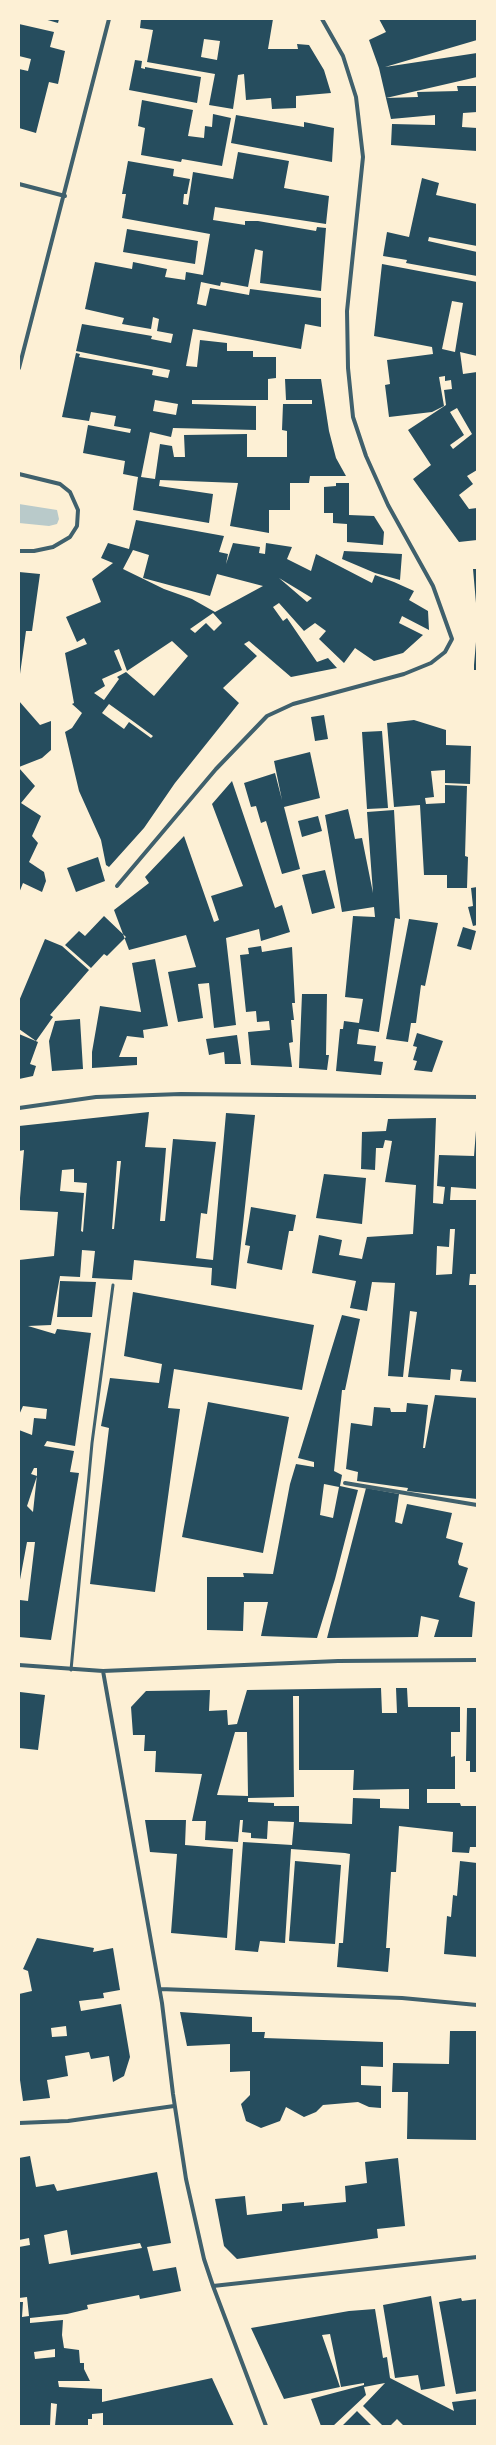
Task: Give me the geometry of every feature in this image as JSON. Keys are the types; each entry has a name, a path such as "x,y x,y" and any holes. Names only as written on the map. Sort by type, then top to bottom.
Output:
{"street":[{"path":"19,368 65,196 108,19"},
{"path":"117,886 216,769 267,716 293,704 398,676 431,663 445,652 452,639 434,586 388,505 366,456 353,417 348,368 348,311 363,157 356,97 343,56 322,19"},
{"path":"19,184 65,196"},
{"path":"19,474 60,484 70,492 78,510 77,526 70,537 53,547 34,551 19,551"},
{"path":"19,1108 96,1097 181,1094 477,1096"},
{"path":"345,1483 477,1505"},
{"path":"19,1665 71,1670 103,1671 323,1661 477,1660"},
{"path":"103,1671 160,1989 174,2106 186,2178 204,2259 266,2426"},
{"path":"160,1989 402,1998 477,2005"},
{"path":"19,2123 68,2121 174,2106"},
{"path":"213,2286 477,2257"}],"lane":[{"path":"71,1670 91,1450 113,1285"}],"shaded area":[{"path":"19,504 57,510 59,519 57,524 49,526 19,523"}],"building":[{"path":"44,19 59,19 58,23"},
{"path":"141,19 273,19 268,49 298,49 297,44 309,45 324,70 331,93 296,96 296,108 272,109 271,98 246,100 244,74 238,75 233,109 209,105 215,74 147,62 153,30 140,28","holes":["204,39 220,41 217,60 201,57"]},
{"path":"379,19 477,19 477,40 385,67 477,53 477,77 386,98 379,68 369,40 386,32"},
{"path":"19,24 54,32 50,47 65,51 58,84 49,82 36,133 19,128 19,69 28,71 31,59 19,56"},
{"path":"135,60 142,61 141,68 145,69 145,67 201,77 197,103 129,90"},
{"path":"457,86 477,86 477,112 463,113 462,127 477,128 477,151 391,145 392,124 435,125 435,115 391,119 386,98 418,97 417,92 458,91"},
{"path":"142,100 193,110 188,136 204,138 205,126 212,127 213,114 231,118 222,166 182,159 181,162 141,155 145,128 138,126"},
{"path":"236,115 304,127 304,122 334,128 332,162 231,143"},
{"path":"238,152 289,161 284,188 329,196 326,224 215,207 213,220 245,225 245,221 258,221 316,231 317,227 326,228 321,291 260,283 263,251 255,249 248,287 221,282 220,286 201,282 197,304 206,306 210,288 249,295 250,289 321,298 321,327 305,324 301,349 193,329 186,366 197,367 200,340 227,343 227,351 253,351 253,357 276,357 276,378 268,379 268,400 192,400 192,404 256,406 256,430 173,428 171,437 150,432 141,477 155,479 160,444 172,446 174,457 185,457 184,435 247,434 247,457 287,457 287,431 282,430 283,404 312,404 312,400 286,400 285,379 321,379 329,431 336,458 346,476 310,476 309,483 290,483 290,510 269,510 269,533 230,526 238,483 160,480 159,486 213,494 209,523 133,510 138,477 123,474 125,461 83,453 88,425 130,433 131,429 114,426 116,416 91,412 89,421 62,417 76,353 80,354 79,357 153,370 152,375 168,378 170,370 76,351 82,324 152,336 151,339 171,343 173,334 157,331 159,319 153,317 151,329 122,324 124,318 85,309 95,262 132,269 133,262 167,269 165,277 185,280 186,272 203,275 210,234 122,218 126,194 122,194 128,161 174,169 173,176 190,179 187,194 184,194 183,204 188,205 193,172 233,179","holes":["155,400 178,404 176,415 153,411"]},
{"path":"422,178 439,183 436,195 477,204 477,246 429,237 428,241 477,252 477,276 406,263 407,260 383,256 387,232 409,237"},
{"path":"127,229 198,241 195,264 123,252"},
{"path":"382,264 477,282 477,356 460,352 463,374 477,372 477,470 467,476 473,484 459,495 469,509 477,508 477,540 459,542 413,479 431,465 408,430 446,405 444,390 452,389 451,380 445,381 445,376 439,377 444,406 432,412 389,417 385,385 390,384 387,360 433,354 432,347 374,336","holes":["452,301 463,303 455,352 442,349","457,408 472,434 453,449 450,445 464,435 450,412"]},
{"path":"336,483 349,483 349,515 374,516 384,532 383,545 347,542 347,524 333,523 333,513 324,513 324,487 336,486"},
{"path":"136,520 224,536 219,552 228,554 226,564 233,543 260,547 259,553 265,554 266,543 292,547 287,559 311,571 316,554 372,583 375,575 414,591 409,600 428,611 429,630 402,616 399,623 423,635 403,653 374,661 355,648 344,663 319,639 326,631 315,623 304,631 279,603 273,607 283,621 287,618 317,662 328,658 337,668 291,677 249,641 244,644 257,656 223,688 239,703 175,783 144,828 109,867 106,865 101,840 79,791 65,732 72,728 82,713 72,704 74,703 65,653 87,644 84,638 77,642 66,617 101,602 92,579 113,563 101,558 108,543 129,549","holes":["133,550 149,555 143,578 210,596 217,574 263,586 215,612 192,599 164,589 123,569","279,578 312,598 307,602","213,613 222,623 214,631 206,623 195,633 190,629","172,641 188,656 154,696 126,672 117,677 119,679 104,700 94,693 105,686 102,679 122,670 114,651 119,649 127,671","109,704 153,736 151,738 129,722 124,729 102,713"]},
{"path":"344,551 402,554 400,580 375,573 342,559"},
{"path":"473,569 477,569 477,603 476,603"},
{"path":"19,572 40,574 32,631 26,631 20,674"},
{"path":"476,642 477,670 474,670 474,665"},
{"path":"19,701 40,725 51,721 51,750 42,758 19,767"},
{"path":"324,715 328,739 315,741 311,717"},
{"path":"414,720 446,730 446,745 471,746 470,784 445,783 445,770 431,771 434,797 425,798 426,804 445,803 445,785 467,786 465,856 468,857 467,888 447,888 447,875 424,875 420,805 394,807 387,723"},
{"path":"382,731 388,808 367,809 362,732"},
{"path":"310,752 320,798 284,807 300,869 282,874 266,821 261,823 256,806 251,807 244,783 275,773 282,800 274,761"},
{"path":"19,768 35,786 21,803 41,816 32,836 38,843 29,862 44,872 46,881 42,892 23,883 19,893"},
{"path":"232,781 275,908 282,905 290,932 261,941 259,929 226,938 236,1025 214,1028 209,983 198,984 203,1018 178,1022 168,972 196,967 186,935 129,950 114,910 149,883 145,877 184,836 214,922 219,920 211,896 243,886 212,804"},
{"path":"348,809 355,839 362,838 373,893 367,812 394,810 400,919 395,918 379,1032 359,1029 357,1044 376,1046 374,1061 383,1062 381,1075 336,1071 340,1029 343,1029 344,1021 359,1023 363,999 345,997 353,916 375,917 374,907 342,912 325,815"},
{"path":"318,816 322,831 302,837 298,821"},
{"path":"98,857 105,881 76,892 67,868"},
{"path":"325,870 335,908 312,914 302,875"},
{"path":"477,887 477,925 473,926 468,907 473,906 471,888"},
{"path":"104,916 126,937 107,956 104,954 91,968 65,945 79,931 85,936"},
{"path":"409,919 438,923 425,986 421,985 416,1023 411,1023 408,1042 386,1039"},
{"path":"463,927 476,931 471,950 457,946"},
{"path":"45,939 62,946 89,970 50,1015 53,1017 36,1041 19,1029 19,1001"},
{"path":"261,946 262,952 292,947 295,1003 292,1003 294,1020 291,1020 293,1042 289,1043 292,1067 251,1065 248,1032 270,1030 269,1021 257,1022 256,1011 246,1012 240,955 249,954 248,948"},
{"path":"155,959 168,1026 143,1030 144,1038 127,1036 119,1057 137,1057 137,1065 92,1068 92,1052 100,1006 141,1012 132,963"},
{"path":"302,994 327,994 326,1055 329,1055 327,1070 299,1068"},
{"path":"80,1019 83,1069 52,1071 49,1041 55,1021"},
{"path":"417,1033 443,1041 432,1072 414,1070 417,1061 413,1060 417,1047 413,1046"},
{"path":"19,1034 38,1042 30,1064 36,1066 33,1076 19,1079"},
{"path":"237,1035 241,1064 225,1064 224,1052 209,1055 206,1039"},
{"path":"149,1112 145,1147 166,1148 160,1221 165,1221 173,1139 216,1142 207,1214 201,1213 196,1258 213,1260 226,1113 255,1115 236,1289 211,1285 212,1268 134,1260 132,1280 92,1278 95,1251 82,1250 80,1277 60,1276 51,1325 28,1326 55,1334 57,1329 91,1333 75,1446 47,1441 44,1446 74,1451 70,1472 79,1473 51,1640 19,1637 20,1600 28,1601 35,1542 27,1542 19,1585 19,1430 32,1435 34,1418 46,1419 47,1409 23,1406 19,1415 19,1260 54,1256 58,1212 19,1210 24,1150 19,1151 19,1126","holes":["117,1161 121,1161 114,1229 112,1229","74,1169 74,1182 87,1183 83,1232 81,1231 84,1193 60,1191 62,1170","34,1468 37,1468 37,1476 31,1474","37,1476 33,1512 27,1506"]},
{"path":"436,1118 433,1203 443,1204 445,1187 437,1186 439,1155 474,1156 477,1118 477,1189 451,1187 450,1200 477,1200 477,1274 470,1274 469,1285 477,1285 477,1382 460,1381 462,1370 451,1369 450,1380 408,1377 417,1312 410,1311 403,1377 388,1376 395,1283 372,1282 367,1311 350,1308 356,1281 312,1273 319,1235 342,1240 339,1255 362,1259 367,1237 413,1234 416,1185 385,1182 392,1141 385,1140 383,1148 376,1148 375,1170 361,1169 362,1132 386,1131 388,1119","holes":["450,1229 455,1229 452,1274 436,1275 437,1246 449,1247"]},
{"path":"324,1174 366,1178 362,1224 316,1218"},
{"path":"251,1207 296,1215 293,1231 289,1231 282,1270 247,1263 250,1246 245,1245"},
{"path":"60,1281 96,1282 92,1317 57,1317"},
{"path":"133,1292 314,1325 302,1390 174,1369 168,1408 180,1409 155,1592 90,1584 109,1428 101,1426 110,1378 159,1383 162,1364 124,1356"},
{"path":"342,1315 360,1319 345,1390 342,1390 334,1471 342,1475 340,1486 358,1490 335,1579 317,1638 261,1636 268,1602 244,1602 243,1631 207,1630 207,1577 244,1577 243,1573 273,1574 290,1484 296,1464 314,1467 314,1462 298,1458","holes":["324,1484 339,1487 333,1518 320,1515"]},
{"path":"435,1395 477,1398 477,1499 407,1491 408,1488 357,1481 358,1472 346,1469 351,1423 372,1426 374,1407 390,1408 391,1412 406,1412 407,1403 428,1405 423,1448 425,1448"},
{"path":"208,1402 289,1417 263,1553 182,1537"},
{"path":"366,1488 399,1494 395,1522 402,1524 407,1504 452,1513 446,1538 463,1543 458,1562 459,1565 468,1568 459,1597 475,1602 472,1637 434,1637 439,1620 421,1616 418,1637 327,1638"},
{"path":"381,1688 382,1713 397,1713 396,1688 407,1688 408,1707 460,1707 460,1732 451,1732 451,1757 455,1756 455,1789 427,1789 427,1803 460,1803 461,1806 477,1806 476,1847 470,1847 469,1853 452,1852 453,1832 399,1826 396,1872 391,1872 386,1948 390,1948 388,1972 337,1967 339,1943 343,1943 350,1854 345,1853 291,1849 285,1943 260,1941 258,1952 235,1950 243,1842 292,1845 294,1822 268,1821 267,1839 251,1838 251,1833 242,1832 243,1820 240,1820 238,1842 205,1840 206,1821 192,1821 202,1774 155,1772 156,1751 144,1751 145,1735 133,1735 131,1707 146,1691 210,1690 209,1711 227,1710 228,1725 237,1724 247,1690","holes":["293,1696 299,1696 299,1770 354,1770 353,1790 409,1789 409,1809 380,1808 380,1799 353,1798 352,1824 299,1822 299,1806 274,1806 274,1803 248,1802 248,1798 294,1797","235,1732 247,1732 248,1796 217,1795"]},
{"path":"20,1692 45,1695 38,1750 19,1748"},
{"path":"467,1708 477,1708 477,1772 470,1772 470,1761 466,1761"},
{"path":"145,1820 186,1820 185,1845 233,1849 227,1938 171,1933 177,1854 150,1852"},
{"path":"295,1861 341,1865 335,1944 289,1941"},
{"path":"460,1861 477,1863 477,1957 444,1954 447,1916 451,1917 453,1895 457,1896"},
{"path":"37,1938 94,1948 93,1952 113,1948 120,1990 103,1993 104,1998 79,2001 81,2011 121,2004 130,2057 124,2076 113,2082 109,2056 91,2059 89,2052 65,2056 68,2076 47,2080 50,2098 23,2101 19,2073 19,1994 32,1991 28,1971 23,1969","holes":["66,2026 67,2036 52,2037 51,2028"]},
{"path":"180,2012 252,2017 252,2032 265,2032 264,2038 383,2042 383,2067 361,2066 361,2085 381,2086 381,2108 369,2107 358,2102 323,2105 316,2112 304,2117 286,2107 280,2121 261,2128 246,2121 241,2104 250,2095 250,2071 230,2072 230,2044 187,2046"},
{"path":"450,2031 477,2031 477,2140 407,2139 408,2092 392,2092 393,2063 449,2064"},
{"path":"30,2156 36,2187 54,2184 57,2191 157,2172 171,2243 147,2247 153,2271 176,2267 181,2291 140,2299 139,2295 87,2305 88,2309 67,2314 30,2318 30,2323 63,2320 62,2335 64,2348 79,2350 80,2363 84,2363 84,2369 90,2381 58,2381 59,2387 102,2389 102,2402 212,2378 234,2426 103,2426 103,2413 92,2414 92,2419 88,2419 88,2426 55,2426 57,2404 51,2403 50,2426 19,2426 19,2302 23,2302 22,2317 29,2316 27,2297 19,2298 19,2247 30,2245 29,2238 19,2240 19,2158","holes":["67,2230 71,2255 140,2243 142,2248 49,2264 44,2235","55,2349 55,2357 35,2359 34,2352"]},
{"path":"398,2158 405,2226 377,2229 378,2238 237,2259 224,2246 215,2199 245,2196 247,2215 282,2211 282,2204 304,2202 304,2206 346,2202 345,2186 367,2183 365,2162"},
{"path":"431,2296 445,2386 421,2390 418,2375 395,2378 383,2305"},
{"path":"461,2298 462,2301 477,2299 477,2391 456,2394 439,2302"},
{"path":"375,2309 383,2358 387,2357 390,2378 454,2411 452,2402 477,2399 477,2426 404,2426 397,2419 390,2426 383,2426 363,2406 385,2383 364,2387 366,2395 333,2426 321,2426 311,2399 364,2385 364,2383 341,2387 330,2334 322,2335 340,2387 284,2399 251,2328 349,2311"},
{"path":"357,2411 372,2426 342,2426"}]}
